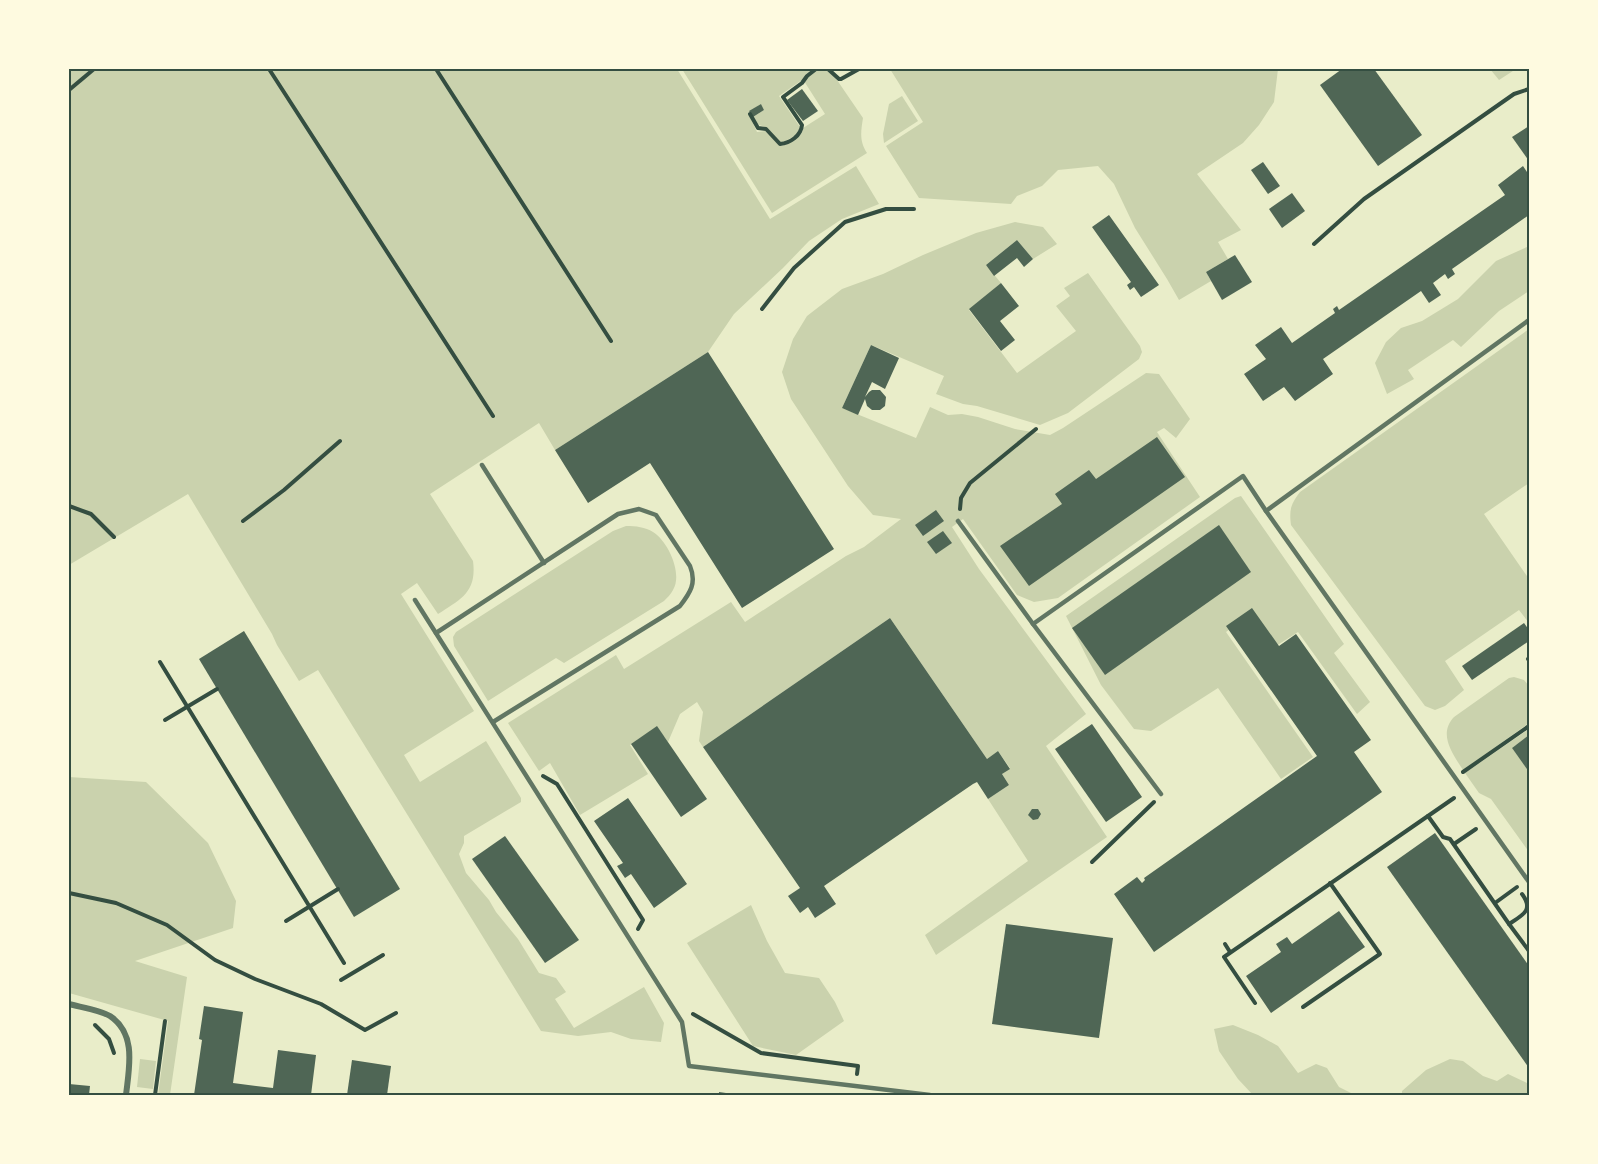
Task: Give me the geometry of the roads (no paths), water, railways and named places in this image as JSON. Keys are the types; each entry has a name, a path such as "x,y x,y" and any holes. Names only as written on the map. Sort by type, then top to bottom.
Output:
{"street":[{"path":"69,1004 109,1016 121,1026 130,1051 126,1095"}],"lane":[{"path":"1266,511 1529,320"},
{"path":"482,465 544,563"},
{"path":"1033,624 1243,476 1529,882"},
{"path":"436,633 618,514 639,509 656,515 690,566 693,573 693,585 680,606 493,722"},
{"path":"958,521 1161,794"},
{"path":"416,600 682,1022 689,1066 856,1085 895,1093 930,1095"}]}
